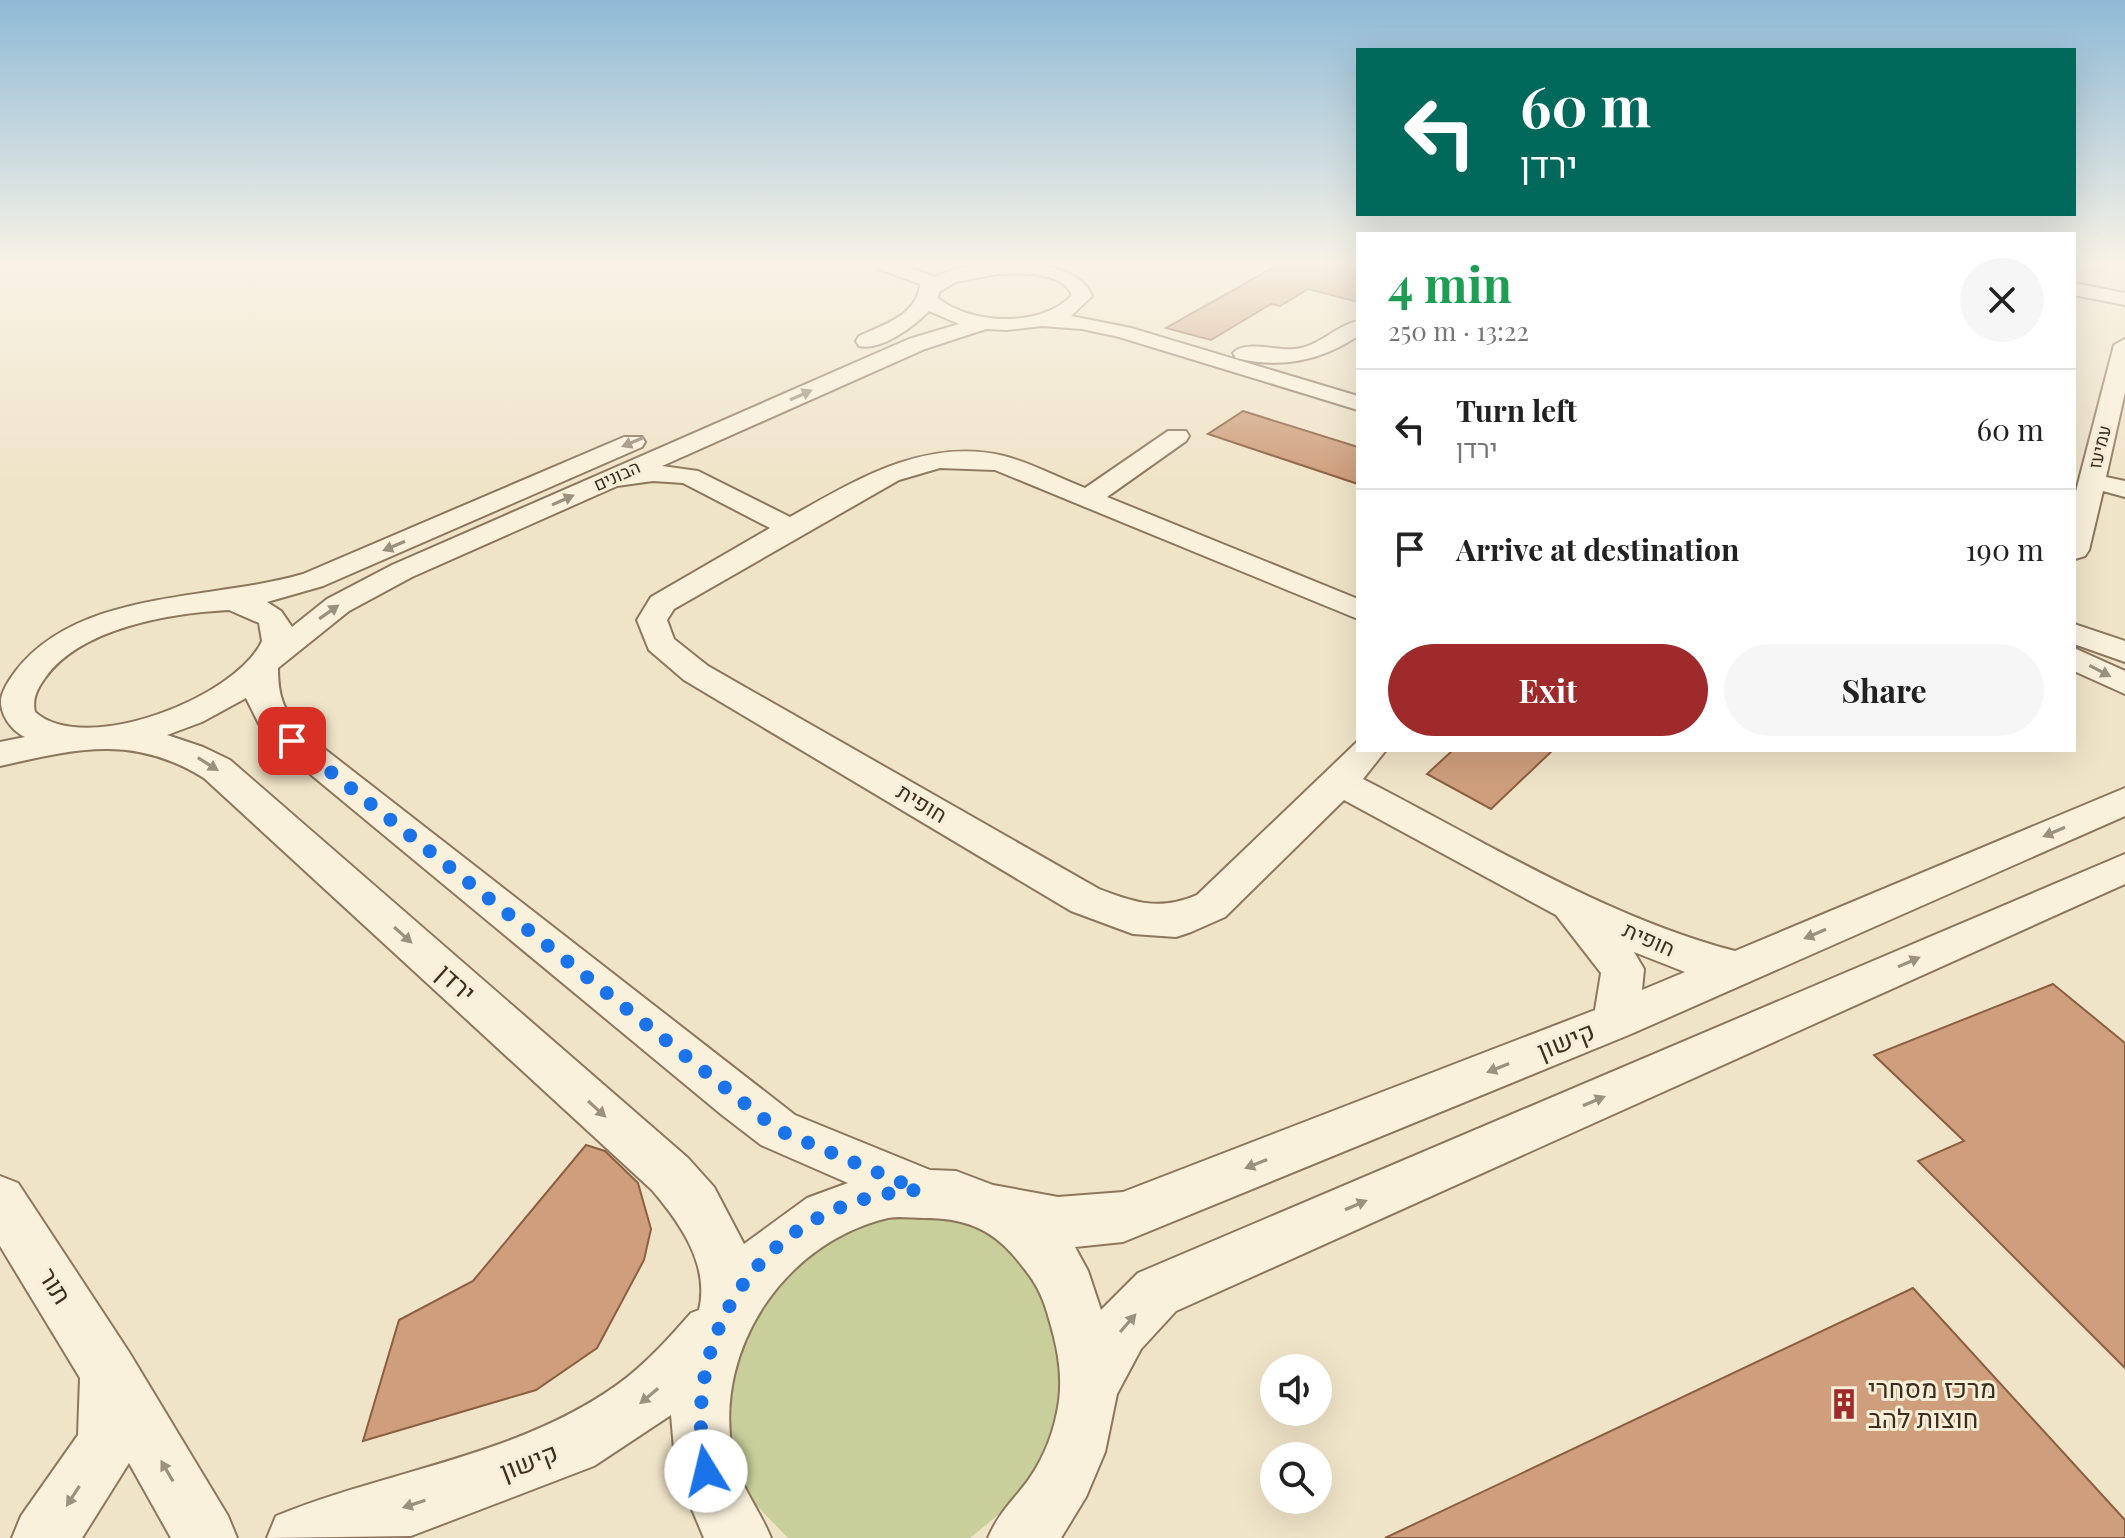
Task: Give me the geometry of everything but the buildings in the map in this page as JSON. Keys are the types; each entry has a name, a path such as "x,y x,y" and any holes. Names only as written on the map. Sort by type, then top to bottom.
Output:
{"street":[{"name":"הבונים","path":"223,601 292,588 337,570 876,337"},
{"name":"הבונים","path":"93,737 140,730 200,710 228,695 338,605 402,571 917,344 940,337"},
{"path":"1140,337 1356,402"},
{"path":"1182,337 1350,384"},
{"path":"1343,337 1325,349 1318,359 1325,373 1350,384"},
{"name":"עמיעז","path":"2076,546 2125,345"},
{"path":"1244,353 1287,357 1325,349"},
{"path":"1088,498 1177,436"},
{"path":"689,476 681,466 683,459 705,437"},
{"name":"חופית","path":"1356,609 1000,463 966,457 938,459 903,467 662,603 652,620 660,643 696,673 1085,900 1133,918 1176,921 1211,906 1340,782 1366,752"},
{"path":"611,479 653,473 689,476 791,528"},
{"path":"2092,481 2125,489"},
{"path":"93,737 58,736 33,728 20,717 16,707 18,695 13,689 53,653 112,622 168,605 223,601 248,604 271,616 279,627 280,638 265,665 260,693 263,704 292,741 778,1130 919,1190"},
{"path":"2076,634 2125,652"},
{"path":"2076,659 2125,684"},
{"path":"0,754 33,745 93,737"},
{"name":"ירדן","path":"93,737 161,743 217,769 670,1174 696,1204 723,1257 725,1314"},
{"name":"חופית","path":"1340,782 1566,902 1674,952 1735,968"},
{"name":"קישון","path":"994,1209 1028,1219 1088,1224 1123,1217 1615,1021 2125,801"},
{"path":"1088,1390 1121,1329 1157,1292 2125,868"},
{"name":"חופית","path":"1566,902 1623,969 1615,1021"},
{"path":"740,1538 716,1500 700,1440 703,1378 725,1314 744,1281 765,1257 812,1220 864,1197 919,1190 957,1195 994,1209 1034,1238 1066,1279 1085,1331 1088,1390 1077,1446 1036,1525"},
{"name":"תור","path":"0,1200 109,1372 206,1538"},
{"name":"קישון","path":"298,1538 411,1505 573,1445 619,1420 655,1391 725,1314"},
{"path":"43,1538 107,1444 109,1372"}],"green space":[{"path":"939,1214 982,1229 1001,1240 1048,1297 1064,1373 1055,1429 1044,1456 1009,1506 970,1538 788,1538 754,1503 740,1478 730,1450 727,1422 730,1367 781,1273 869,1218"}],"place":[{"name":"מרכז מסחרי חוצות להב","path":"1844,1404"}],"route":[{"path":"292,741 778,1130 919,1190 891,1191 864,1197 812,1220 765,1257 744,1281 710,1347 703,1378 699,1409 700,1440 706,1471"}]}
